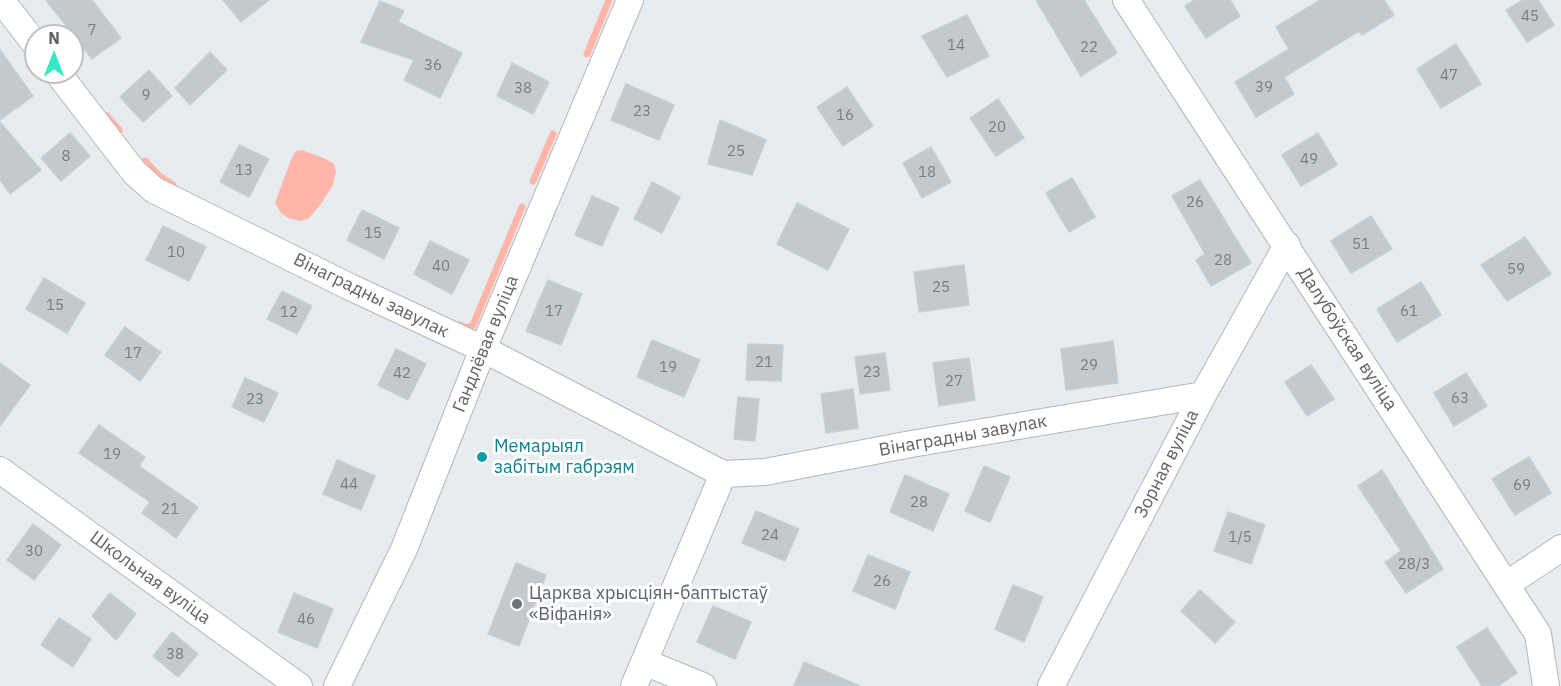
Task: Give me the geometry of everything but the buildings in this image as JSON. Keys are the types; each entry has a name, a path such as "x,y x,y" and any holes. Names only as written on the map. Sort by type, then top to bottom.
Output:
{"street":[{"path":"1,0 24,30"},
{"name":"Гандлёвая вуліца","path":"337,686 404,549 483,349 630,0"},
{"name":"Далубоўская вуліца","path":"1126,0 1539,634 1546,686"},
{"name":"Вінаградны завулак","path":"66,84 134,171 154,189 350,287 483,349 723,474 765,472 911,444 1203,395"},
{"name":"Зорная вуліца","path":"1052,686 1203,395 1287,245"},
{"name":"Школьная вуліца","path":"0,470 299,686"},
{"path":"634,686 723,474"},
{"path":"1506,585 1561,548"},
{"path":"644,662 703,686"}],"shaded area":[{"path":"302,150 326,159 334,164 336,171 333,185 321,204 308,219 299,221 281,213 275,203 292,157 296,151"}],"waterway":[{"path":"587,54 609,0"},
{"path":"107,116 119,130"},
{"path":"533,181 553,134"},
{"path":"145,161 159,176 173,185"},
{"path":"460,325 466,328 473,325 522,207"}],"place":[{"name":"Мемарыял забітым габрэям","path":"482,457"},
{"name":"Царква хрысціян-баптыстаў «Віфанія»","path":"517,604"}]}
